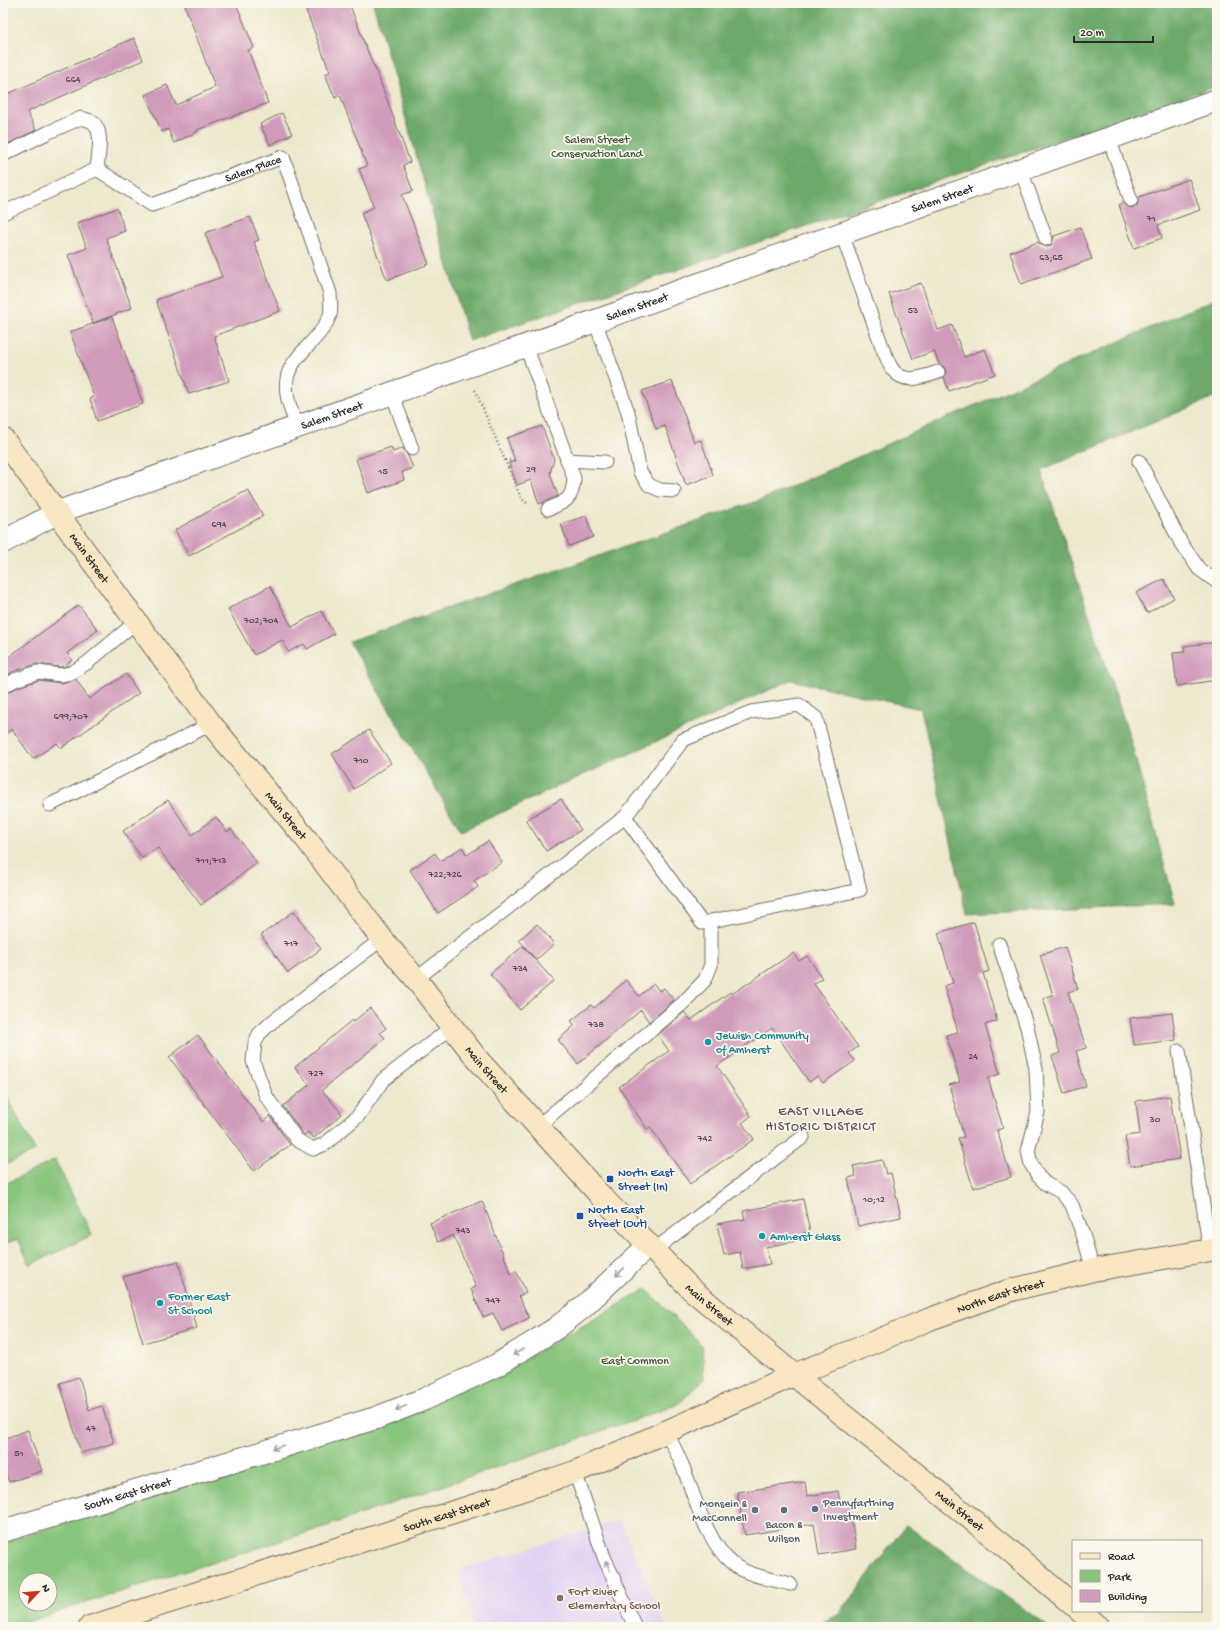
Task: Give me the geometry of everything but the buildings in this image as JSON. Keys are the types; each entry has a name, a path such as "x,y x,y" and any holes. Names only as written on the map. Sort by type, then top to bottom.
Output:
{"main road":[{"name":"Main Street","path":"3,438 211,724 307,840 382,939 416,979 479,1061 598,1193 691,1288 1072,1604"},
{"name":"North East Street","path":"794,1375 930,1319 1008,1291 1093,1270 1214,1249"},
{"name":"South East Street","path":"90,1627 504,1496 575,1472 794,1375"},
{"path":"1081,1612 1099,1627"}],"street":[{"name":"Salem Street","path":"3,542 58,512 1217,101"},
{"name":"South East Street","path":"3,1531 376,1418 425,1399 497,1365 555,1329 582,1308 651,1248"}],"lane":[{"path":"3,155 81,118 92,122 100,133 100,145 96,169 3,214"},
{"path":"1109,139 1131,200"},
{"name":"Salem Place","path":"96,169 152,205 283,157 330,293 331,314 322,332 294,361 287,378 287,398 297,427"},
{"path":"1021,170 1046,239"},
{"path":"842,234 884,352 893,370 908,379 920,379 938,372"},
{"path":"595,321 628,412 640,472 649,485 660,490 674,491"},
{"path":"526,346 574,478 574,488 571,496 565,502 548,509"},
{"path":"392,393 412,449"},
{"path":"567,460 605,462"},
{"path":"1139,461 1181,543 1199,570 1217,582"},
{"path":"3,687 15,680 38,672 60,675 71,673 87,663 136,622"},
{"path":"416,979 626,817 683,740 751,712 799,705 816,718 860,890 702,923 626,817"},
{"path":"50,805 211,724"},
{"path":"538,1126 682,1004 705,980 711,965 711,921"},
{"path":"382,939 272,1022 259,1034 255,1043 253,1061 266,1096 297,1140 313,1149 325,1144 358,1116 383,1080 452,1027"},
{"path":"999,944 1027,1027 1036,1069 1038,1112 1028,1151 1031,1164 1038,1176 1046,1184 1061,1192 1072,1205 1084,1238 1093,1270"},
{"path":"1179,1051 1214,1249"},
{"path":"651,1248 803,1137"},
{"path":"666,1432 682,1465 704,1520 719,1550 734,1564 748,1572 790,1584"},
{"path":"575,1472 604,1557 635,1627"}],"path":[{"path":"466,367 521,498 534,507 548,509"},
{"path":"505,460 515,461"}],"shaded area":[{"name":"Fort River Elementary School","path":"620,1520 666,1627 475,1627 458,1570"}],"green space":[{"name":"Salem Street Conservation Land","path":"373,3 1217,3 1217,86 469,341"},
{"path":"1217,298 1217,396 1041,470 1130,738 1175,904 967,914 921,709 791,680 461,831 349,642 763,499"},
{"path":"3,1089 35,1151 3,1166"},
{"path":"55,1160 92,1235 30,1265 18,1239 3,1244 3,1185"},
{"name":"East Common","path":"646,1289 702,1345 704,1379 677,1405 318,1529 58,1612 58,1572 18,1572 18,1612 57,1612 10,1627 3,1627 3,1543 206,1478 526,1359"},
{"path":"906,1525 1046,1625 1044,1627 810,1627 838,1615"}],"place":[{"name":"Jewish Community of Amherst","path":"708,1042"},
{"name":"North East Street (In)","path":"610,1179"},
{"name":"North East Street (Out)","path":"580,1216"},
{"name":"Amherst Glass","path":"762,1236"},
{"name":"Former East St School","path":"160,1303"},
{"name":"Pennyfarthing Investment","path":"815,1509"},
{"name":"Monsein & MacConnell","path":"755,1510"},
{"name":"Bacon & Wilson","path":"784,1510"},
{"name":"Fort River Elementary School","path":"560,1598"}],"district":[{"name":"EAST VILLAGE HISTORIC DISTRICT","path":"821,1118"}]}
